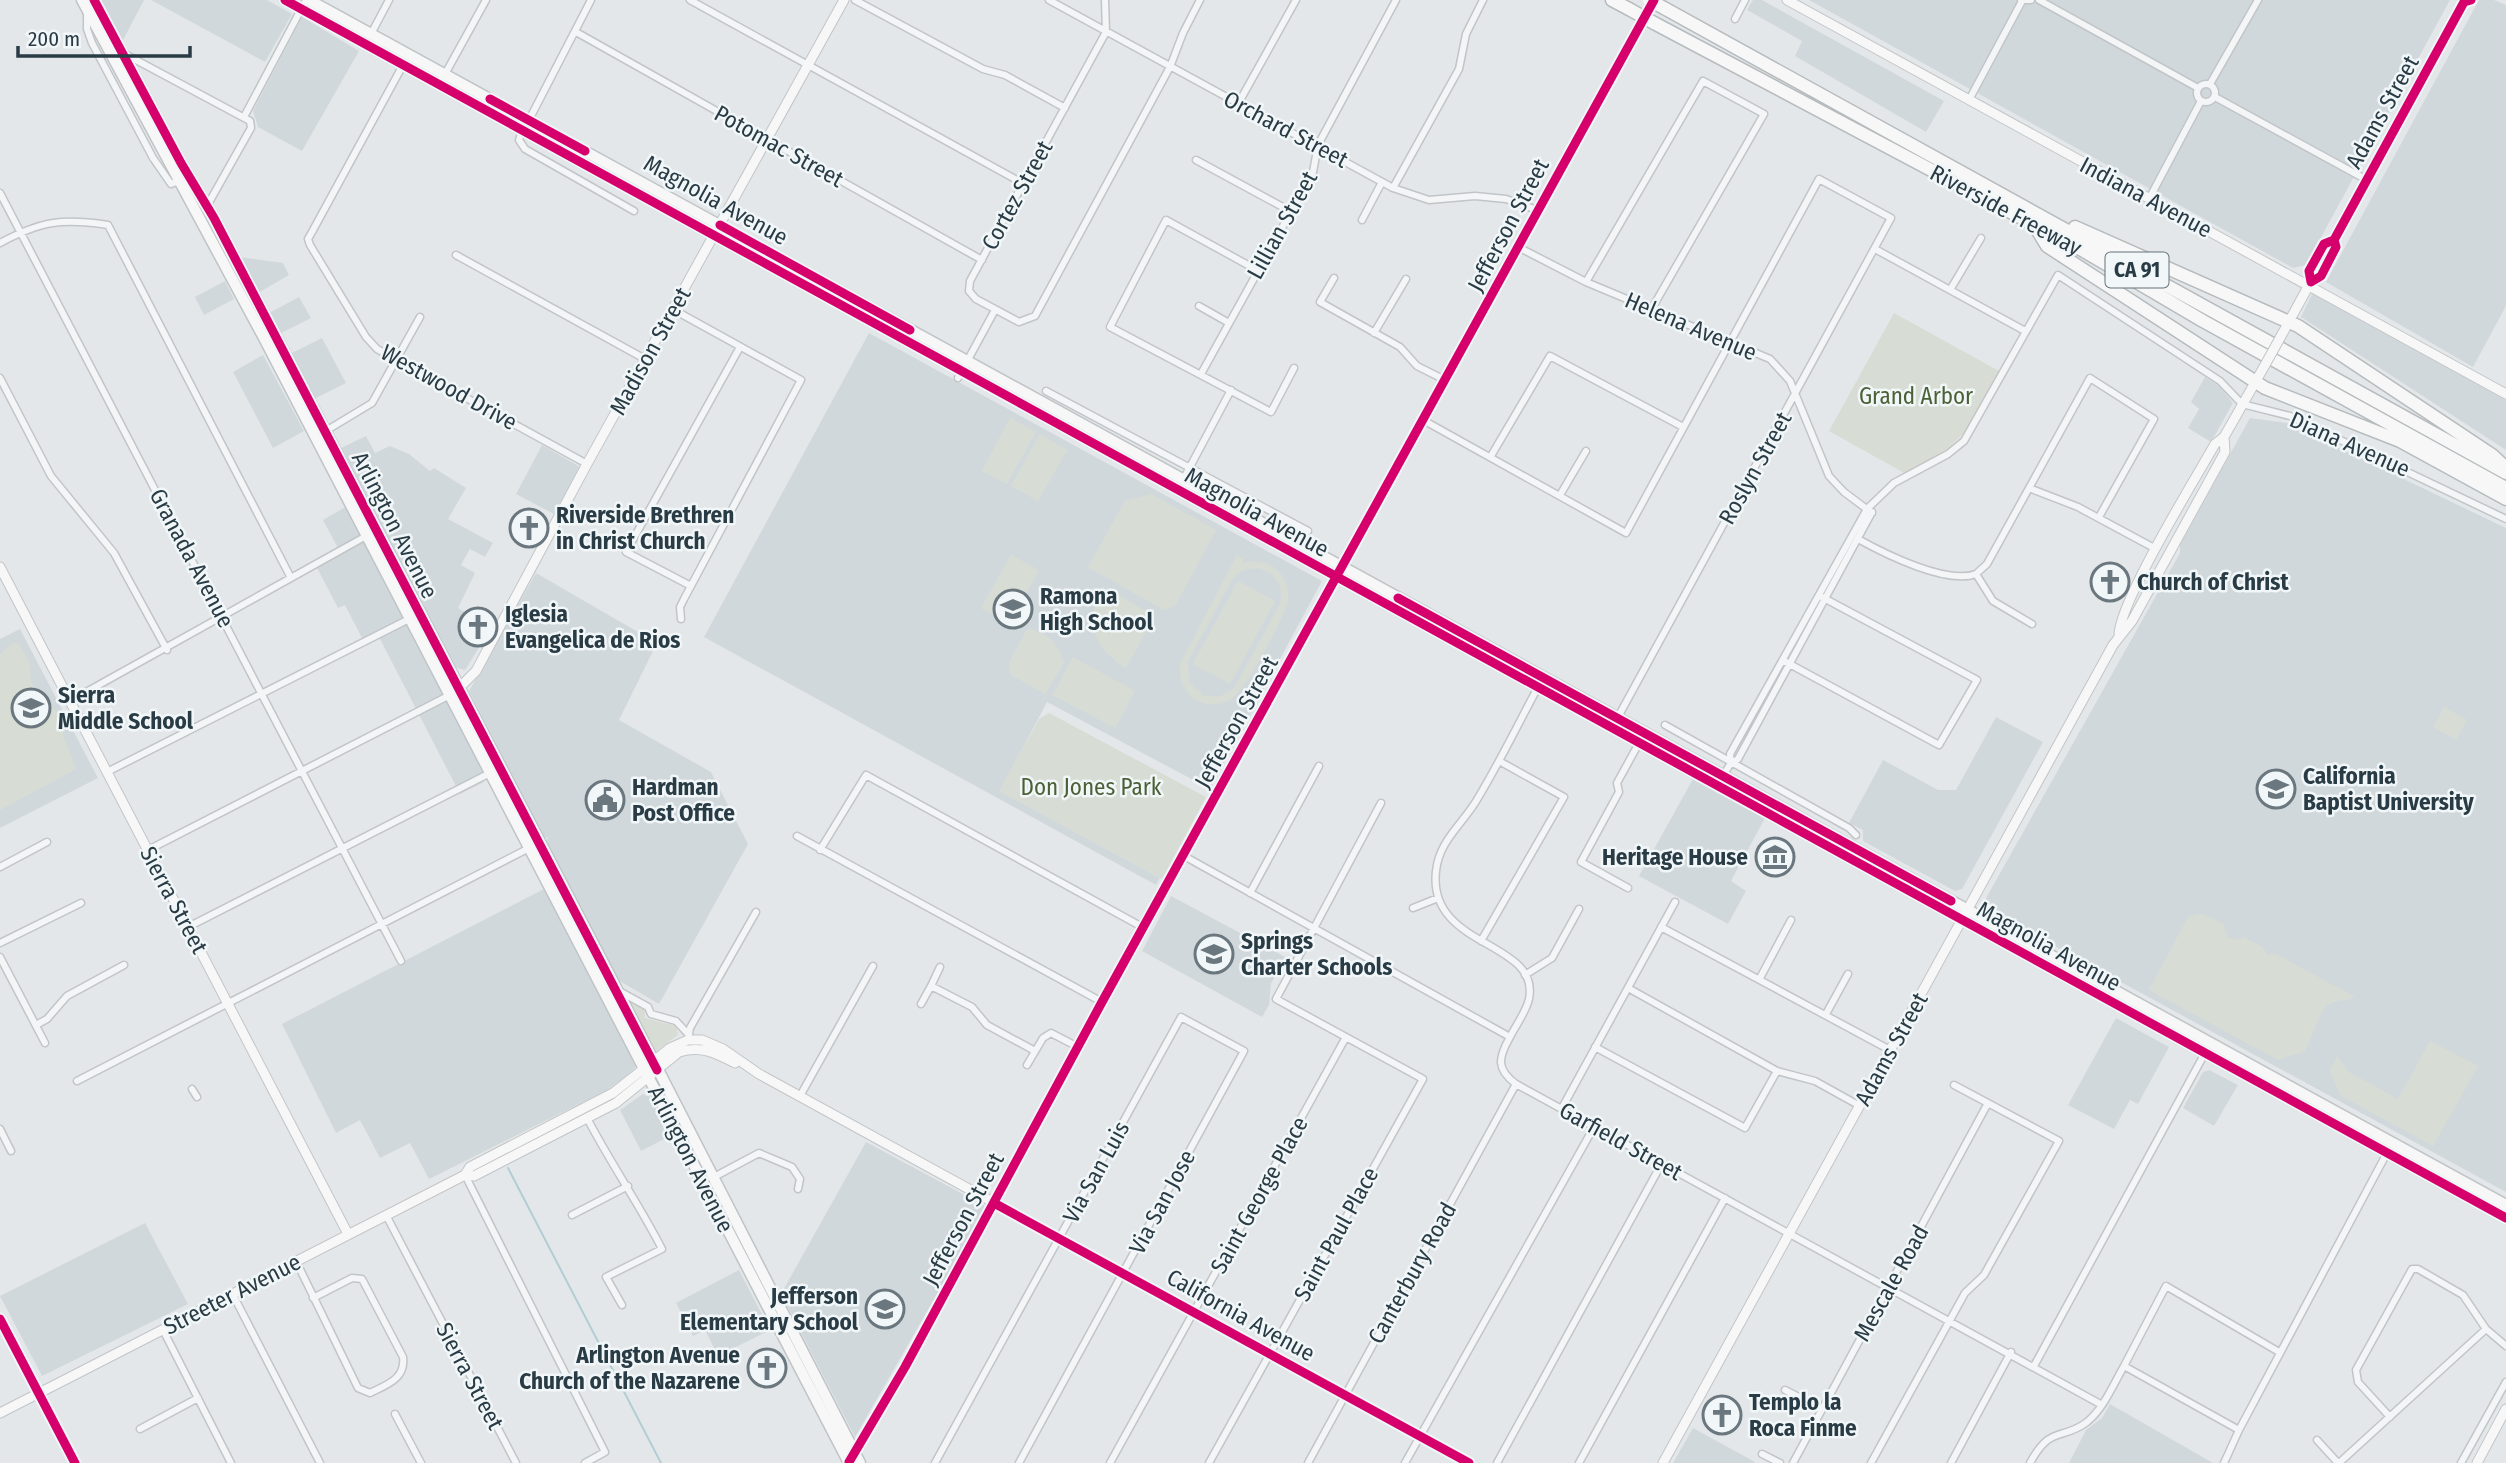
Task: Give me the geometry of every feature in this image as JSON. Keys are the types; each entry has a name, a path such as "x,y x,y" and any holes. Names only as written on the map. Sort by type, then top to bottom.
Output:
{"highway":[{"name":"Riverside Freeway","path":"1612,0 1767,86 2034,224 2506,488"},
{"name":"Riverside Freeway","path":"1656,3 2015,204 2506,471"},
{"path":"2015,204 2029,203 2123,251 2288,322 2492,455 2506,471"},
{"path":"2034,224 2047,246 2265,387 2400,441 2506,499"}],"main road":[{"name":"Magnolia Avenue","path":"285,0 305,3 371,34 522,130 603,175 717,230"},
{"name":"Madison Street","path":"455,692 476,671 587,464 844,0"},
{"name":"Indiana Avenue","path":"1788,0 2310,283 2506,394"},
{"name":"Adams Street","path":"2119,635 2119,624 2157,549 2215,444 2224,438 2310,283 2309,271 2324,244 2334,240 2466,1"},
{"name":"Arlington Avenue","path":"88,3 121,52 853,1460"},
{"name":"Arlington Avenue","path":"88,3 120,85 179,181 203,210"},
{"name":"Magnolia Avenue","path":"305,3 403,65 529,120 962,370 1340,573 1544,676 1724,774 1964,914"},
{"name":"Jefferson Street","path":"853,1460 862,1439 1537,210 1656,3"},
{"name":"Magnolia Avenue","path":"962,370 1183,480 1537,688 1964,914 2389,1148 2506,1218"},
{"name":"Adams Street","path":"1663,1463 2119,635 2127,629 2136,614 2225,452 2224,438"},
{"name":"Sierra Street","path":"0,567 4,582 70,701 348,1234"},
{"path":"2130,602 2136,614"},
{"name":"Arlington Avenue","path":"535,845 617,990 651,1070 714,1177 845,1435 853,1460"},
{"path":"651,1070 670,1048 688,1037"},
{"name":"California Avenue","path":"688,1037 723,1049 759,1074 1469,1463"},
{"path":"651,1070 679,1052 692,1048 705,1049 759,1074"},
{"name":"Streeter Avenue","path":"465,1175 474,1176 620,1101 651,1070"},
{"name":"Streeter Avenue","path":"0,1413 465,1175 470,1167 614,1093 651,1070"},
{"name":"Magnolia Avenue","path":"2389,1148 2506,1205"},
{"path":"0,1319 75,1463"},
{"path":"2478,1463 2506,1409"},
{"path":"845,1435 855,1442 862,1439"}],"street":[{"path":"371,34 389,0"},
{"path":"442,80 486,0"},
{"path":"529,120 591,0"},
{"path":"690,0 1024,184"},
{"path":"855,0 979,67 1004,75 1065,108"},
{"name":"Orchard Street","path":"1049,0 1393,188 1429,201 1475,195 1506,199 1537,210"},
{"path":"1105,0 1106,32"},
{"path":"962,370 995,310 1019,322 1035,316 1170,67 1200,0"},
{"path":"1238,103 1296,0"},
{"name":"Lillian Street","path":"1201,374 1313,172 1318,145 1396,0"},
{"path":"1393,188 1460,69 1466,34 1483,0"},
{"path":"1735,19 1745,0"},
{"path":"1969,100 2022,0 2031,0"},
{"path":"2039,0 2198,88"},
{"path":"2210,84 2258,0"},
{"path":"245,115 305,3"},
{"name":"Potomac Street","path":"576,32 982,260"},
{"name":"Cortez Street","path":"995,310 975,299 970,291 970,281 1106,32"},
{"path":"121,52 245,115 251,128 203,210"},
{"name":"Westwood Drive","path":"403,65 308,239 366,338 377,349 587,464"},
{"path":"1586,282 1703,81 1764,114 1651,310"},
{"path":"2202,84 2210,84 2216,91 2215,97 2207,102 2201,101 2198,88 2202,84"},
{"path":"2215,97 2367,180"},
{"path":"2150,198 2201,101"},
{"path":"522,130 519,140 525,149 634,211"},
{"path":"1196,160 1290,211"},
{"path":"588,183 593,177 603,175"},
{"name":"Roslyn Street","path":"1618,717 1891,218 1819,179 1730,342"},
{"path":"1362,219 1382,182"},
{"name":"Granada Avenue","path":"0,193 401,961"},
{"path":"0,243 49,221 76,220 108,225 291,578"},
{"path":"1257,270 1166,220 1110,327 1271,412 1294,368"},
{"path":"1950,290 1981,238"},
{"name":"Helena Avenue","path":"1518,247 1586,282 1770,359 1790,381 1829,477 1869,511"},
{"path":"1875,249 2025,331"},
{"path":"456,255 645,359"},
{"path":"1823,598 1873,503 1894,484 1948,454 1964,441 2058,275 2220,381 2242,404"},
{"path":"1334,278 1320,302 1400,347 1417,366 1445,380"},
{"path":"1374,333 1406,279"},
{"path":"1199,306 1229,323"},
{"path":"674,310 801,380 680,607 681,620"},
{"path":"320,434 372,403 420,317"},
{"path":"1423,420 1626,533 1730,342"},
{"path":"691,586 626,552 740,347"},
{"path":"1491,456 1550,356 1683,427"},
{"path":"0,378 3,389 51,476 114,553 167,650"},
{"path":"1858,539 1883,554 1957,578 1976,573 1987,564 2090,378 2154,419 2099,517"},
{"path":"1183,480 1231,390"},
{"path":"1046,391 1308,531"},
{"name":"Diana Avenue","path":"2242,404 2290,416 2506,519"},
{"path":"1560,495 1586,451"},
{"path":"2029,488 2099,517 2157,549"},
{"path":"1717,785 1731,763 1731,754 1858,539 1869,511"},
{"path":"70,701 167,650 372,533"},
{"path":"1976,573 1993,601 2032,624"},
{"path":"1787,662 1939,744 1977,680 1823,598"},
{"path":"107,772 415,616"},
{"path":"1516,1084 1504,1075 1499,1064 1500,1055 1529,1001 1525,975 1510,957 1452,921 1438,898 1435,873 1440,852 1452,832 1472,809 1544,676"},
{"path":"148,849 455,692"},
{"path":"1665,725 1849,828 1856,835"},
{"path":"1628,888 1581,862 1619,792 1617,783 1639,743"},
{"path":"1481,941 1564,797 1499,761"},
{"path":"1250,893 1319,766"},
{"path":"188,927 496,770"},
{"path":"820,850 866,775 1144,928"},
{"path":"1346,1037 1276,999 1381,803"},
{"path":"797,836 1102,1002"},
{"path":"0,867 47,842"},
{"path":"77,1081 535,845"},
{"path":"1184,856 1510,1037"},
{"path":"1413,908 1438,898"},
{"path":"1562,1108 1675,902"},
{"path":"0,943 81,903"},
{"path":"1525,975 1552,958 1579,909"},
{"path":"617,990 648,1007 651,1014 676,1021 688,1037 756,912"},
{"path":"1760,978 1791,920"},
{"path":"1661,927 1890,1050"},
{"path":"0,957 45,1043"},
{"path":"36,1025 47,1019 67,996 124,965"},
{"path":"800,1096 873,966"},
{"path":"921,1004 940,967"},
{"path":"1826,1014 1848,974"},
{"path":"931,986 972,1007 987,1025 1035,1051"},
{"path":"1628,988 1777,1071 1802,1075 1860,1106"},
{"name":"Via San Luis","path":"935,1463 1181,1017 1244,1051"},
{"path":"1027,1065 1043,1038 1051,1033 1078,1047"},
{"name":"Saint Paul Place","path":"1209,1463 1423,1079 1346,1037"},
{"name":"Saint George Place","path":"1110,1463 1346,1037"},
{"path":"1595,1047 1745,1128 1777,1071"},
{"path":"2034,1366 2208,1048"},
{"name":"Via San Jose","path":"1020,1463 1244,1051"},
{"name":"Garfield Street","path":"1516,1084 2102,1405"},
{"name":"Canterbury Road","path":"1308,1463 1516,1084"},
{"path":"1871,1463 1965,1293 1984,1275 2059,1141 1954,1085"},
{"path":"192,1089 197,1097"},
{"name":"Mescale Road","path":"1793,1463 1988,1102"},
{"path":"587,1118 615,1172 628,1186 662,1250 606,1277 622,1305"},
{"path":"1405,1463 1594,1126"},
{"path":"0,1129 11,1151"},
{"path":"2224,1463 2389,1148"},
{"path":"714,1177 759,1153 792,1167 800,1180 798,1189"},
{"path":"1497,1463 1662,1163"},
{"path":"465,1175 605,1452 585,1463"},
{"path":"572,1215 628,1186"},
{"path":"1579,1463 1725,1198"},
{"name":"Sierra Street","path":"386,1215 516,1463"},
{"path":"296,1261 313,1298 358,1388 363,1393 369,1393 396,1380 403,1370 403,1357 362,1279 352,1278 313,1298"},
{"path":"2390,1417 2358,1382 2356,1370 2412,1269 2418,1269 2463,1295 2486,1329 2506,1346"},
{"path":"2029,1463 2048,1438 2083,1424 2102,1405 2166,1286 2280,1352"},
{"path":"232,1293 320,1463"},
{"path":"2317,1440 2339,1463 2486,1329"},
{"path":"163,1330 231,1463"},
{"path":"1951,1463 2011,1353"},
{"path":"2124,1366 2239,1430"},
{"path":"2461,1463 2506,1382"},
{"path":"1786,1390 1822,1409"},
{"path":"139,1429 198,1398"},
{"path":"395,1414 421,1463"},
{"path":"1762,1454 1780,1463"}],"shaded area":[{"path":"100,0 144,0 122,42"},
{"path":"151,0 267,0 292,14 265,62"},
{"path":"1753,0 1762,0 1944,101 1926,132 1795,56 1802,41 1747,10"},
{"path":"1809,0 2450,0 2306,265 2293,268"},
{"path":"2479,0 2494,0 2506,5 2506,306 2473,367 2326,282"},
{"path":"302,17 359,51 302,151 258,127 253,111"},
{"path":"239,257 283,263 289,275 258,293"},
{"path":"225,281 234,299 204,315 195,297"},
{"path":"2312,294 2506,400 2506,450 2301,317"},
{"path":"299,297 311,318 279,334 269,313"},
{"name":"Ramona High School","path":"869,333 1322,581 1210,789 1047,702 1000,791 1160,878 1156,885 704,637"},
{"path":"322,338 346,383 314,399 290,354"},
{"path":"263,355 304,431 273,448 233,372"},
{"path":"2205,377 2220,387 2233,403 2211,442 2188,428 2199,409 2191,402"},
{"name":"California Baptist University","path":"2250,418 2287,423 2506,528 2506,1192 1987,909 1985,900 2180,553 2180,545"},
{"path":"366,436 375,453 390,446 409,454 430,471 434,468 466,488 448,519 493,543 485,557 470,549 461,565 475,573 458,608 491,628 465,670 454,667 339,449"},
{"path":"542,445 580,467 554,514 516,494"},
{"path":"347,506 481,765 484,782 460,794 379,637 365,644 345,605 338,608 316,566 340,552 323,520"},
{"path":"536,573 657,643 619,720 711,772 748,844 659,1004 618,980 546,841 548,837 544,838 469,691"},
{"name":"Sierra Middle School","path":"20,629 98,778 0,828 0,639"},
{"path":"1996,717 2043,742 1962,889 1955,891 1863,841 1863,830 1849,823 1883,760 1938,790 1956,790"},
{"path":"1693,779 1765,818 1731,881 1746,891 1728,924 1639,876"},
{"path":"546,888 636,1066 631,1072 607,1090 429,1179 410,1143 380,1158 360,1120 336,1133 282,1024"},
{"name":"Springs Charter Schools","path":"1171,896 1287,958 1271,983 1269,1005 1262,1017 1142,951"},
{"path":"2116,1018 2169,1047 2138,1104 2130,1100 2114,1129 2068,1105"},
{"path":"2209,1070 2238,1085 2214,1126 2183,1108 2203,1072"},
{"path":"643,1094 650,1097 670,1136 641,1151 620,1110"},
{"path":"866,1142 987,1207 855,1437 781,1294"},
{"path":"145,1223 188,1304 42,1376 0,1296"},
{"path":"739,1270 770,1330 718,1356 705,1330 693,1336 676,1303"},
{"path":"2110,1404 2213,1463 2069,1463 2086,1430 2102,1418"},
{"path":"1693,1428 1755,1462 1673,1463"}],"green space":[{"name":"Grand Arbor","path":"1894,313 1999,371 1964,433 1947,449 1906,474 1829,431"},
{"path":"1010,418 1036,432 1007,484 982,471"},
{"path":"1040,434 1067,450 1038,501 1011,486"},
{"path":"1151,494 1216,530 1175,606 1164,610 1088,567 1125,501"},
{"path":"1011,555 1039,570 1009,624 981,608"},
{"path":"1237,555 1243,559 1242,563 1261,562 1282,575 1288,591 1285,610 1256,667 1234,697 1214,704 1193,698 1184,687 1180,664","holes":["1243,570 1262,570 1273,576 1279,585 1280,604 1235,687 1221,696 1204,696 1189,682 1188,661 1233,578"]},
{"path":"1238,581 1275,601 1230,684 1193,664"},
{"path":"1103,587 1150,613 1152,621 1126,668 1106,652 1095,633 1094,611"},
{"path":"1027,629 1041,633 1051,640 1064,663 1045,694 1011,675 1009,663"},
{"name":"Sierra Middle School","path":"13,643 19,644 29,662 31,681 36,691 46,698 61,718 64,738 76,769 0,810 0,654"},
{"path":"1073,657 1135,691 1115,728 1053,695"},
{"path":"2444,707 2467,720 2456,740 2433,727"},
{"name":"Don Jones Park","path":"1049,713 1206,797 1162,879 999,791 1039,719"},
{"path":"2202,914 2223,924 2228,938 2239,940 2244,937 2262,947 2268,955 2276,954 2355,997 2327,1005 2305,1051 2278,1060 2149,990 2188,917"},
{"path":"624,994 645,1007 645,1018 676,1026 678,1035 656,1051"},
{"path":"2430,1041 2478,1066 2433,1146 2340,1095 2330,1070 2337,1056 2347,1071 2398,1099"}],"waterway":[{"path":"508,1168 661,1463"}],"cycle path":[{"path":"94,0 181,163 214,218 657,1070"},
{"path":"285,0 2506,1218"},
{"path":"849,1462 905,1367 1102,1002 1654,0"},
{"path":"2334,240 2324,244 2309,271 2311,282 2321,276 2336,247 2334,240 2464,2 2471,0"},
{"path":"490,99 585,151"},
{"path":"720,225 910,330"},
{"path":"1398,598 1951,901"},
{"path":"994,1203 1469,1463"},
{"path":"0,1319 75,1463"}],"place":[{"name":"Riverside Brethren in Christ Church","path":"529,528"},
{"name":"Church of Christ","path":"2110,582"},
{"name":"Ramona High School","path":"1013,609"},
{"name":"Iglesia Evangelica de Rios","path":"478,627"},
{"name":"Sierra Middle School","path":"31,708"},
{"name":"California Baptist University","path":"2276,789"},
{"name":"Hardman Post Office","path":"605,800"},
{"name":"Heritage House","path":"1775,857"},
{"name":"Springs Charter Schools","path":"1214,954"},
{"name":"Jefferson Elementary School","path":"885,1309"},
{"name":"Arlington Avenue Church of the Nazarene","path":"767,1368"},
{"name":"Templo la Roca Finme","path":"1722,1415"}]}
